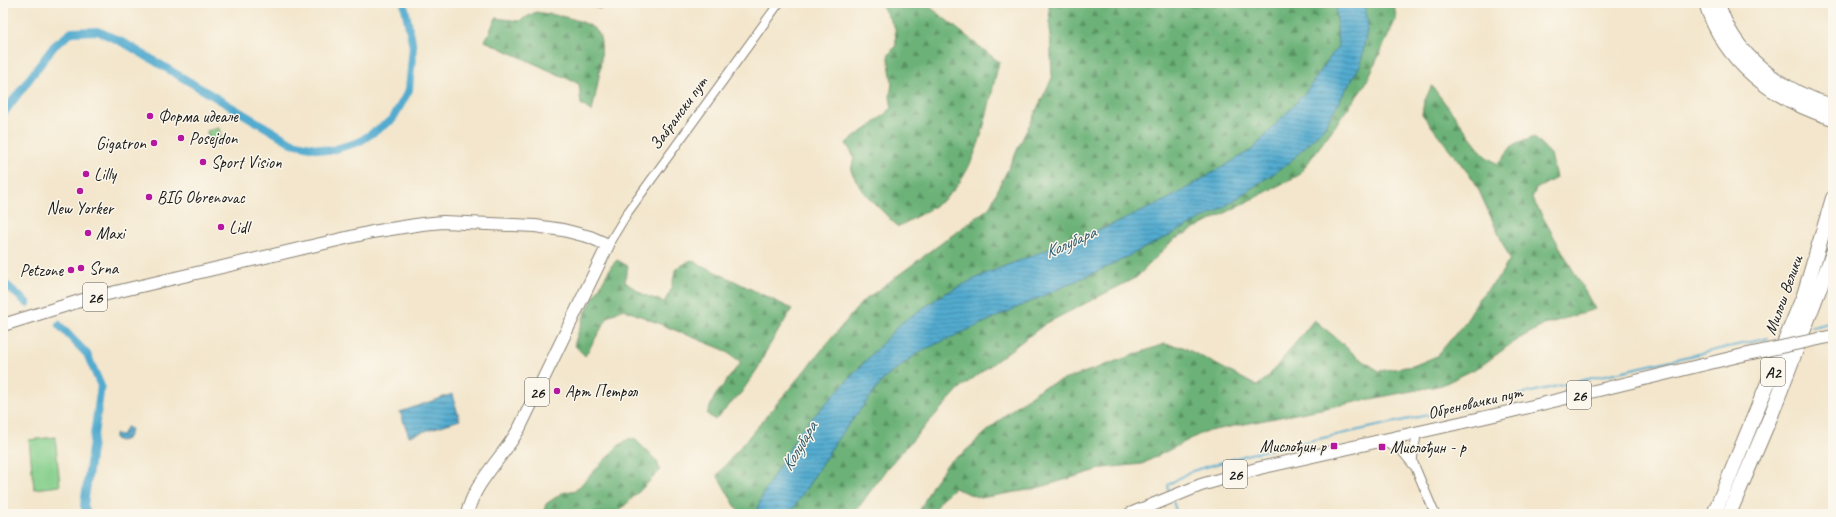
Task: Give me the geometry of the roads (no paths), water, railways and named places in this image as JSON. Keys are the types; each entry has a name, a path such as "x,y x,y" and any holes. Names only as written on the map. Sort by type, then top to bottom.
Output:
{"highway":[{"path":"1706,3 1716,30 1735,58 1754,76 1771,90 1800,106 1833,118"},
{"path":"1718,3 1728,29 1752,60 1787,87 1806,97 1833,106"},
{"name":"Милош Велики","path":"1714,514 1804,295 1833,198"},
{"name":"Милош Велики","path":"1729,514 1772,413 1833,253"}],"main road":[{"name":"26","path":"3,326 83,300 128,289 364,234 422,224 443,222 535,226 563,230 590,237 608,245 520,427 511,444 481,482 467,514"},
{"name":"Обреновачки пут","path":"1130,514 1171,496 1211,481 1254,469 1416,434 1742,355 1833,336"},
{"name":"26","path":"472,501 473,514"}],"street":[{"name":"Забрански пут","path":"608,245 628,212 779,3"},
{"path":"1414,466 1412,454 1416,434"},
{"path":"1381,441 1401,450 1414,466 1436,514"}],"water":[{"name":"Колубара","path":"1336,3 1365,3 1368,24 1361,64 1323,129 1289,163 1218,211 1105,268 919,352 884,379 837,440 790,514 755,514 763,494 800,431 901,323 942,295 987,273 1121,221 1170,198 1253,149 1305,93 1338,46"},
{"path":"452,394 460,420 409,436 400,412"},
{"path":"127,427 130,428 131,431 127,439 120,441 115,439 115,434 123,435"}],"waterway":[{"path":"3,114 54,46 72,32 98,31 126,44 292,143 329,151 359,142 392,120 409,90 413,47 404,3"},
{"path":"3,282 27,303"},
{"path":"1812,327 1833,322"},
{"path":"59,325 87,354 101,386 84,505 87,514"},
{"path":"1518,395 1768,338"},
{"path":"1169,494 1168,485 1189,472 1250,454 1482,403"},
{"path":"1173,501 1177,514"}],"place":[{"name":"Форма идеале","path":"150,116"},
{"name":"Posejdon","path":"181,138"},
{"name":"Gigatron","path":"154,143"},
{"name":"Sport Vision","path":"203,162"},
{"name":"Lilly","path":"86,174"},
{"name":"New Yorker","path":"80,191"},
{"name":"BIG Obrenovac","path":"149,197"},
{"name":"Lidl","path":"221,227"},
{"name":"Maxi","path":"88,233"},
{"name":"Srna","path":"81,268"},
{"name":"Petzone","path":"71,270"},
{"name":"Арт Петрол","path":"557,391"},
{"name":"Мислођин р","path":"1334,446"},
{"name":"Мислођин - р","path":"1382,447"}]}
